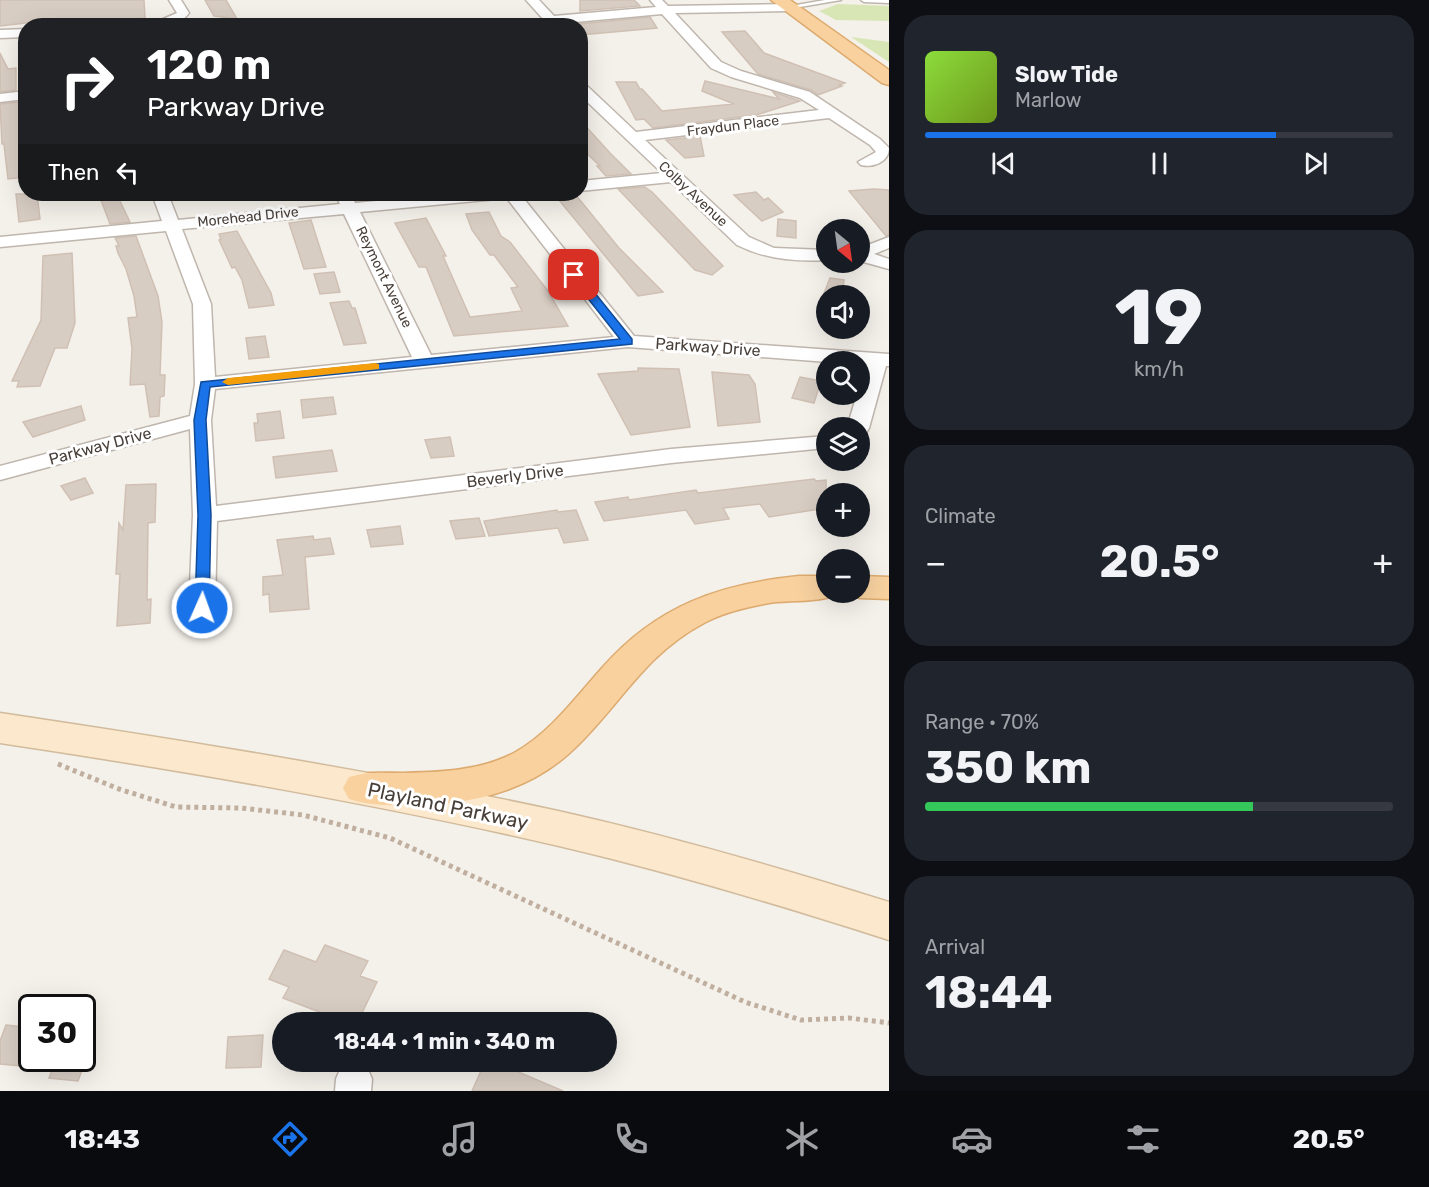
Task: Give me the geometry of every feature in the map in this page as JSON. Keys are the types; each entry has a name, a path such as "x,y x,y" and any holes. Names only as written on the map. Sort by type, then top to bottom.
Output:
{"main road":[{"path":"783,3 889,79"},
{"path":"363,788 449,787 482,781 511,772 535,760 555,745 629,661 660,633 678,621 723,601 750,594 777,589 816,587"},
{"path":"870,587 889,588"},
{"name":"Playland Parkway","path":"0,728 189,757 467,809 664,855 889,921"}],"street":[{"path":"175,0 183,13 177,18"},
{"path":"532,0 549,18"},
{"path":"566,18 661,5 783,3"},
{"path":"661,5 723,69 805,95 852,125 884,152 880,157 866,162"},
{"path":"0,34 18,33"},
{"name":"Colby Avenue","path":"588,95 743,241 758,250 793,256 816,255"},
{"path":"0,98 18,96"},
{"name":"Fraydun Place","path":"632,138 833,113"},
{"path":"588,185 673,177"},
{"path":"163,201 202,304 205,384 200,420 205,515 202,608"},
{"name":"Morehead Drive","path":"0,242 172,224 339,201"},
{"name":"Reymont Avenue","path":"346,201 424,361"},
{"path":"517,201 628,342"},
{"path":"870,251 889,242"},
{"path":"870,258 889,264"},
{"name":"Parkway Drive","path":"205,384 628,342 884,359"},
{"path":"862,417 884,359"},
{"name":"Parkway Drive","path":"0,473 200,420"},
{"name":"Beverly Drive","path":"205,515 671,456 816,443"}],"lane":[{"path":"783,3 838,0"},
{"path":"864,0 889,1"}],"path":[{"path":"50,763 176,807 241,808 303,815 390,838 745,1002 801,1020 849,1018 889,1023"}],"green space":[{"path":"838,4 889,6 889,21 836,20 819,11"},
{"path":"851,37 889,42 889,62"}],"building":[{"path":"0,0 144,0 145,18 18,18 18,24 0,26"},
{"path":"205,0 226,0 236,18 229,18 214,16"},
{"path":"580,0 634,0 640,6 580,11"},
{"path":"650,17 657,28 588,34 588,23"},
{"path":"745,31 764,53 845,83 818,95 811,90 758,74 722,32"},
{"path":"0,53 8,69 16,68 16,90 0,92"},
{"path":"705,81 779,99 773,92 800,101 756,115 653,128 644,119 636,120 616,82 636,82 662,111 734,104 702,91"},
{"path":"18,102 18,178 8,179 4,144 2,144 0,104"},
{"path":"588,129 631,174 606,176 597,166 600,166 588,155"},
{"path":"700,136 704,156 685,158 666,140"},
{"path":"645,187 723,266 712,275 695,270 618,189"},
{"path":"889,190 889,235 886,236 849,191"},
{"path":"756,192 764,200 768,198 783,212 762,221 734,195"},
{"path":"16,194 18,194 18,201 38,201 40,219 19,222"},
{"path":"101,201 120,201 130,222 110,224"},
{"path":"560,201 581,201 619,248 663,292 638,296"},
{"path":"489,212 501,236 510,242 548,291 568,326 454,336 426,267 419,267 395,223 426,218 446,256 443,256 470,317 522,311 511,288 518,287 472,230 466,214"},
{"path":"778,219 796,221 796,238 777,236"},
{"path":"311,220 326,267 304,269 289,223"},
{"path":"237,231 271,293 274,305 249,308 242,280 235,267 232,268 219,240 221,239 219,234"},
{"path":"136,236 158,296 162,322 160,375 165,375 164,396 160,397 159,416 150,417 145,384 130,385 132,349 128,318 137,317 134,296 126,269 118,253 116,246 119,246 115,238"},
{"path":"72,253 75,323 67,348 55,348 40,386 17,387 19,381 12,381 41,320 43,256"},
{"path":"334,272 340,292 320,294 314,274"},
{"path":"830,278 844,280 843,285 827,285"},
{"path":"349,301 352,308 355,308 366,343 344,345 330,303"},
{"path":"265,336 269,357 249,359 246,338"},
{"path":"638,368 679,369 690,427 631,435 598,374 638,371"},
{"path":"712,372 749,375 755,384 760,422 718,426"},
{"path":"800,377 816,380 814,403 792,398"},
{"path":"333,397 336,414 303,418 301,400"},
{"path":"81,406 85,420 33,437 23,422"},
{"path":"280,411 284,438 256,441 254,423 258,423 257,414"},
{"path":"450,437 454,456 431,458 425,440"},
{"path":"332,450 337,471 276,478 273,457"},
{"path":"85,478 93,493 71,500 61,486"},
{"path":"814,479 816,481 826,480 826,483 816,483 816,510 769,517 760,504 723,508 729,519 695,524 686,510 604,521 595,502 628,497 629,500 696,490 698,493"},
{"path":"156,484 155,522 148,523 147,600 151,599 150,623 117,626 120,574 116,574 119,523 123,530 126,485"},
{"path":"557,510 558,512 576,510 588,540 564,543 558,528 489,536 484,521"},
{"path":"479,518 485,536 456,539 450,521"},
{"path":"400,526 403,544 371,547 367,530"},
{"path":"313,536 314,540 330,538 334,554 305,557 309,609 270,612 269,594 263,595 263,577 283,575 277,540"},
{"path":"325,945 368,961 360,976 377,982 362,1012 319,1012 283,998 289,987 269,979 284,950 316,962"},
{"path":"6,1025 18,1026 18,1066 0,1064 0,1041"},
{"path":"263,1035 261,1067 226,1068 228,1037"},
{"path":"51,1072 81,1072 78,1081 49,1078"},
{"path":"481,1072 518,1072 563,1091 472,1091"}],"slow traffic":[{"path":"228,382 375,366"}],"route":[{"path":"202,608 205,515 200,420 205,384 628,342 574,275"}]}
